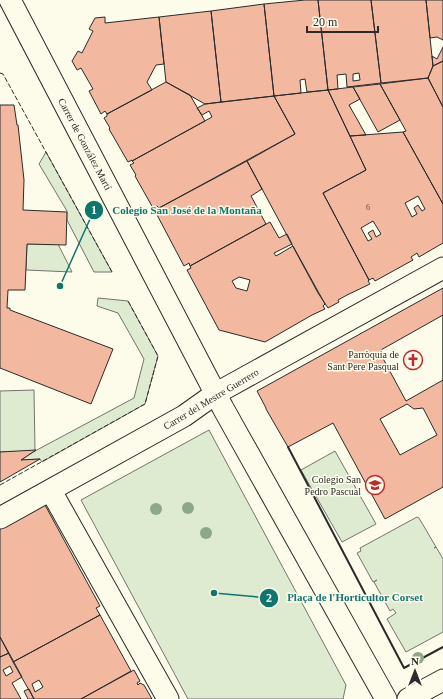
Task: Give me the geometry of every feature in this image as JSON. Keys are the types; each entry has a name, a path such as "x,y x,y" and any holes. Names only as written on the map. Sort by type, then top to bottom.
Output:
{"street":[{"name":"Carrer de González Martí","path":"10,0 215,394 386,699"},
{"name":"Carrer del Mestre Guerrero","path":"0,518 184,416 215,394 443,268"},
{"path":"51,491 168,699"},
{"path":"408,699 443,680"}],"green space":[{"path":"46,152 112,272 94,272 67,220 67,211 39,164"},
{"path":"27,244 58,244 72,272 26,270"},
{"path":"98,298 128,301 158,356 145,404 42,462 40,459 21,460 134,398 144,359 118,313 97,306"},
{"path":"34,390 35,451 0,452 0,391"},
{"path":"209,430 346,685 343,699 188,699 81,500"},
{"path":"335,451 376,524 342,542 301,470"},
{"path":"417,517 443,559 443,632 406,652 387,619 396,613 393,609 390,611 374,582 377,580 373,582 357,553 361,551 360,548"}],"building":[{"path":"318,0 328,90 307,92 305,79 300,80 301,93 274,96 264,4"},
{"path":"318,0 371,0 381,83 347,87 346,74 337,75 338,89 328,90","holes":["359,73 360,80 353,81 353,74"]},
{"path":"371,0 426,0 433,66 428,78 381,83"},
{"path":"426,0 443,0 443,40 437,37 430,38"},
{"path":"264,4 274,96 221,102 211,11"},
{"path":"211,11 221,102 205,104 166,82 159,17"},
{"path":"105,17 105,23 159,17 164,64 156,65 147,82 152,90 107,114 105,111 101,114 89,91 93,89 81,68 77,70 72,61 78,51 82,53 93,31 89,29 95,18"},
{"path":"443,47 443,61 433,66 432,56 437,59"},
{"path":"443,61 443,107 428,78 433,66"},
{"path":"428,78 443,107 443,204 403,132 406,131 380,84"},
{"path":"166,82 190,95 205,121 128,162 104,118 107,114"},
{"path":"380,84 400,120 378,132 353,87"},
{"path":"353,87 360,99 349,105 366,135 350,136 328,90"},
{"path":"328,90 366,170 323,193 370,284 338,300 339,302 328,308 318,293 247,161 295,134 274,96"},
{"path":"274,96 295,134 159,208 157,206 153,208 130,165 134,163 132,161 212,117 209,111 202,115 197,108 205,104"},
{"path":"0,105 14,105 18,125 24,180 23,210 67,212 66,245 27,244 25,290 8,290 7,308 113,349 91,404 0,368"},
{"path":"403,132 443,204 443,243 419,257 417,253 411,257 413,260 375,281 373,278 369,280 323,193 366,170 350,136","holes":["418,196 425,209 422,211 418,205 414,208 417,214 412,217 405,203","373,221 381,234 376,237 373,230 368,233 372,239 368,241 361,228"]},
{"path":"247,161 262,189 251,196 266,224 190,266 189,263 184,266 156,213 160,211 159,208"},
{"path":"270,222 279,238 287,234 292,244 274,253 276,256 293,246 325,304 323,306 325,309 265,342 219,330 187,270 191,268 190,266","holes":["239,277 250,280 247,291 236,288 232,281"]},
{"path":"443,288 443,487 385,519 333,423 288,447 257,391","holes":["407,404 414,409 423,408 437,435 400,455 380,419"]},
{"name":"Parròquia de Sant Pere Pasqual","path":"443,315 443,380 406,401 379,351"},
{"path":"36,450 21,460 40,459 0,482 0,452"},
{"path":"45,505 100,606 96,608 100,615 13,662 0,637 0,529"},
{"path":"100,615 131,671 81,699 34,699 13,662","holes":["39,680 43,687 35,692 32,684"]},
{"path":"0,637 9,653 0,657"},
{"path":"9,653 22,677 12,683 21,699 0,699 0,657","holes":["10,666 13,672 6,676 3,670"]},
{"path":"134,670 140,681 137,683 138,685 140,683 144,685 152,699 81,699"},
{"path":"29,689 34,699 28,699 24,691"}],"fence":[{"path":"0,73 3,74 112,272"},
{"path":"0,485 145,404 158,356 128,301"}],"wall":[{"path":"288,447 404,668 443,647"}],"place":[{"name":"Colegio San José de la Montaña","path":"60,286"},
{"name":"Parròquia de Sant Pere Pasqual","path":"413,360"},
{"name":"Colegio San Pedro Pascual","path":"375,485"},
{"name":"Plaça de l'Horticultor Corset","path":"214,593"}]}
